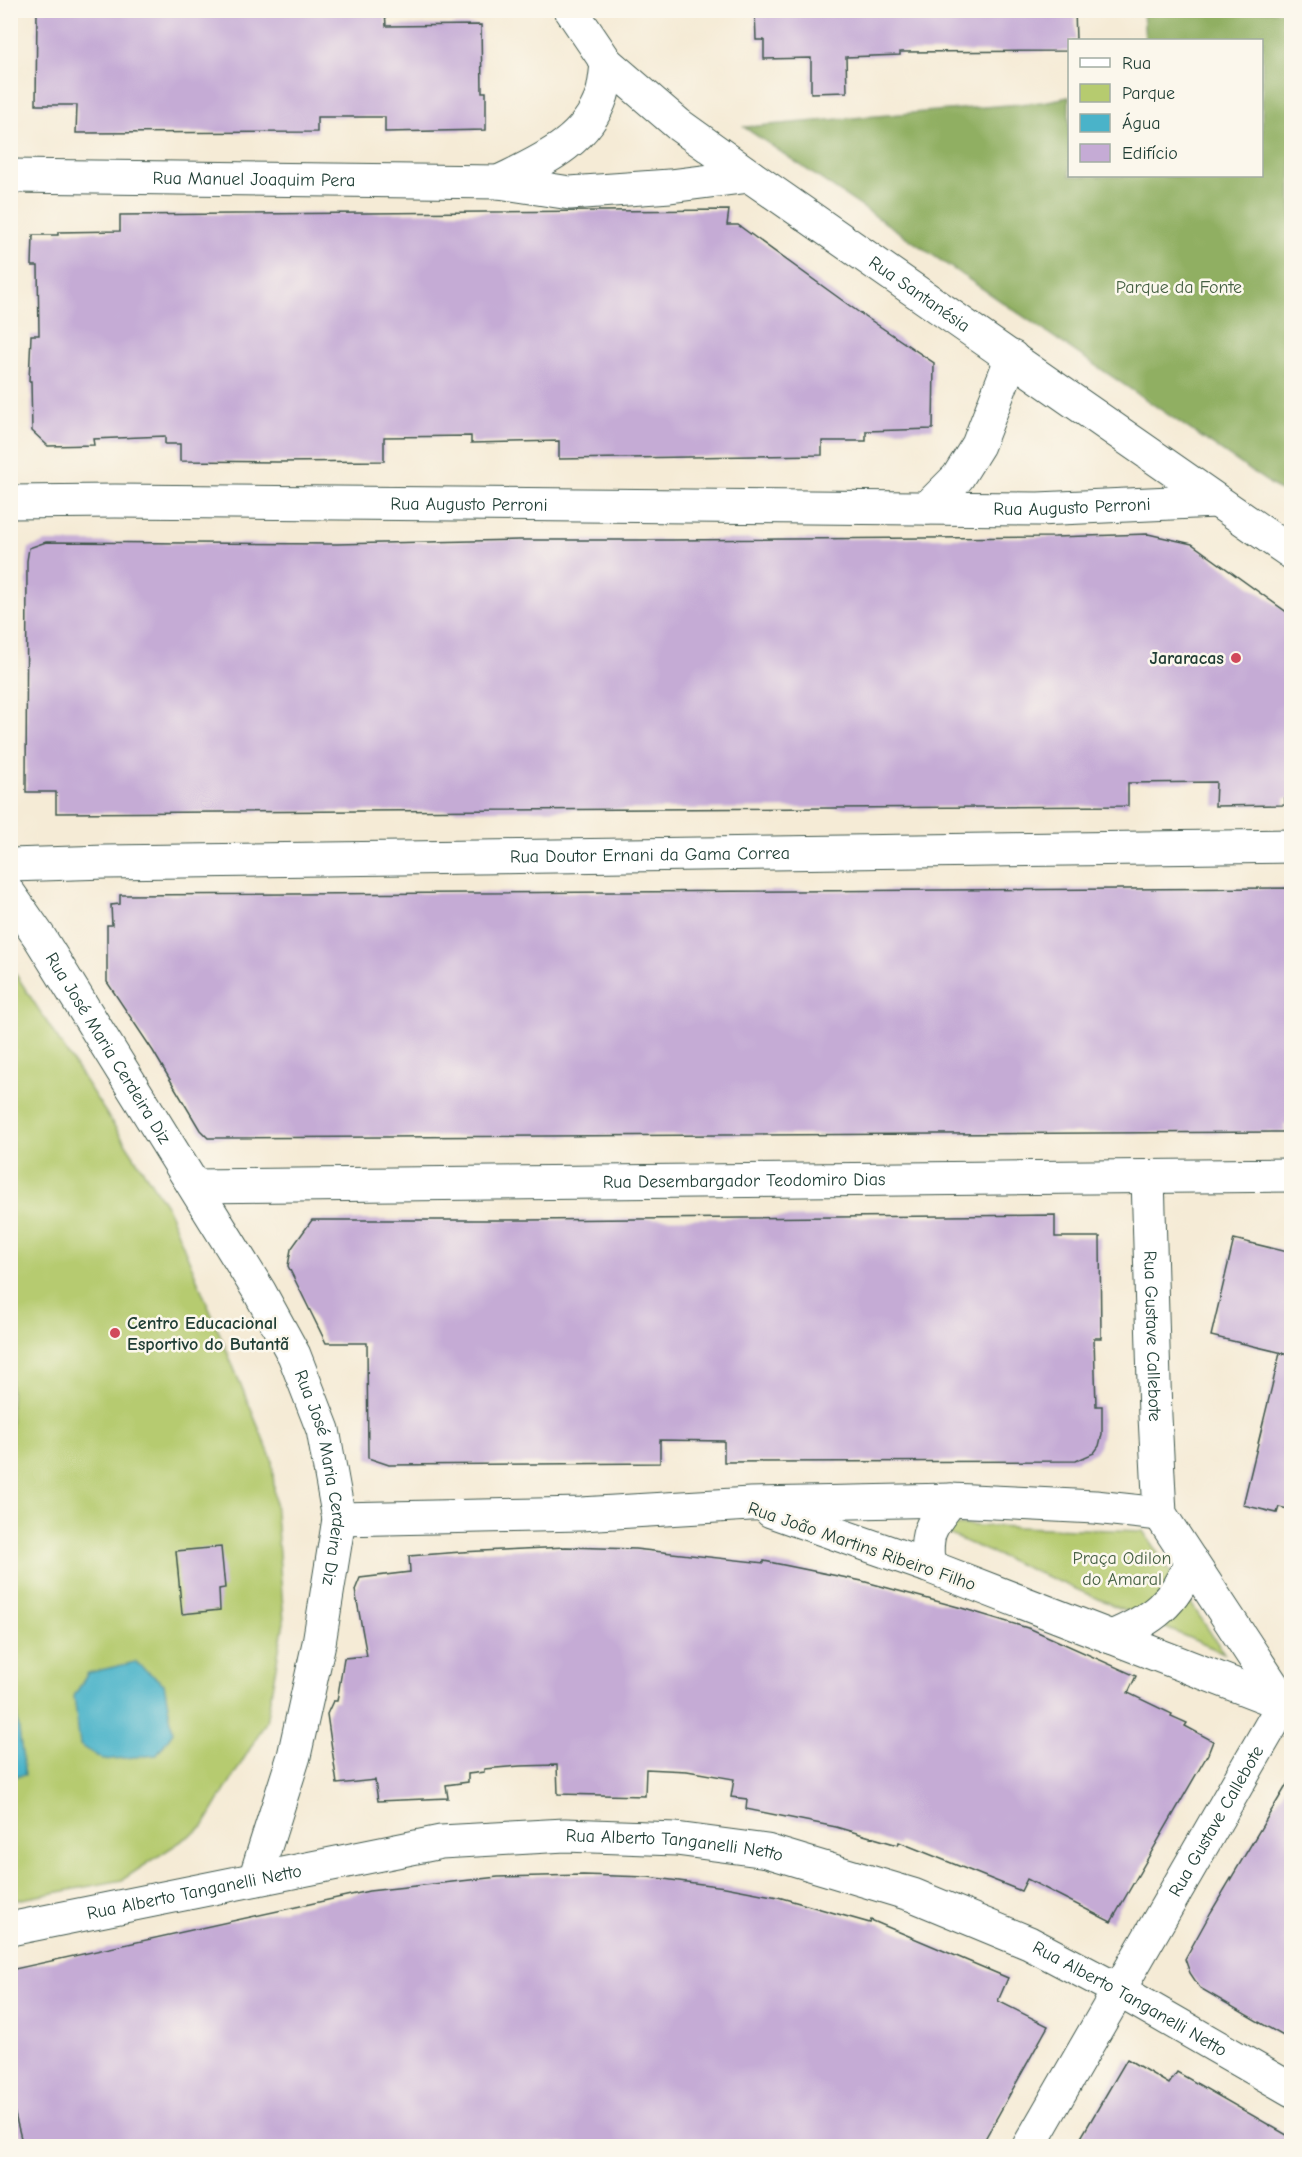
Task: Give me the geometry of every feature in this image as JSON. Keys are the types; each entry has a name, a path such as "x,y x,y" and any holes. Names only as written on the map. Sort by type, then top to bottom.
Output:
{"street":[{"name":"Rua Santanésia","path":"571,10 607,63 679,125 1292,553"},
{"name":"Rua Manuel Joaquim Pera","path":"499,182 554,154 575,139 590,120 602,95 607,63"},
{"name":"Rua Manuel Joaquim Pera","path":"10,176 499,182 570,193 670,186 750,176"},
{"path":"927,508 958,477 978,446 1012,357"},
{"name":"Rua Augusto Perroni","path":"10,502 1038,509 1216,501"},
{"name":"Rua Doutor Ernani da Gama Correa","path":"10,865 1292,846"},
{"name":"Rua José Maria Cerdeira Diz","path":"10,895 40,938 260,1291 294,1355 323,1430 339,1519 319,1643 294,1756 255,1879"},
{"name":"Rua Desembargador Teodomiro Dias","path":"195,1186 1292,1175"},
{"name":"Rua Gustave Callebote","path":"1029,2146 1288,1705 1160,1514 1148,1177"},
{"path":"750,1504 951,1500 1095,1507 1160,1514"},
{"path":"928,1566 927,1536 931,1526 951,1500"},
{"name":"Rua João Martins Ribeiro Filho","path":"339,1519 581,1514 750,1504 928,1566 1288,1705"},
{"path":"1112,1637 1138,1626 1172,1598 1184,1581 1191,1562"},
{"name":"Rua Alberto Tanganelli Netto","path":"10,1929 441,1842 565,1835 676,1839 756,1849 913,1895 1029,1943 1120,1991 1292,2090"}],"green space":[{"name":"Parque da Fonte","path":"1143,11 1291,11 1291,498 744,127 1043,102 1068,97 1068,177 1263,177 1263,39 1145,39"},
{"name":"Centro Educacional Esportivo do Butantã","path":"11,967 167,1207 272,1460 284,1622 266,1722 203,1827 122,1880 11,1901"},
{"name":"Praça Odilon do Amaral","path":"925,1524 1143,1531 1224,1653"}],"water":[{"path":"135,1662 164,1684 173,1732 157,1755 103,1760 80,1745 74,1696 88,1673"},
{"path":"11,1686 13,1686 25,1775 11,1777"}],"building":[{"path":"37,10 385,10 386,26 481,25 482,92 486,92 486,130 385,132 385,117 317,117 317,132 76,133 77,105 36,105"},
{"path":"755,10 1075,10 1076,39 1068,39 1068,51 900,52 900,55 846,57 847,92 811,93 811,58 764,59 764,40 756,40"},
{"path":"729,210 727,225 738,225 857,311 934,363 933,429 866,431 866,441 822,441 822,455 559,459 559,441 471,443 471,436 384,437 384,461 278,462 180,461 180,444 165,444 165,436 93,439 94,445 48,446 32,431 31,381 29,381 31,335 39,335 38,266 32,266 33,235 58,235 58,232 120,231 120,215"},
{"path":"1148,534 1192,544 1292,616 1292,798 1285,798 1285,805 1215,806 1216,782 1128,783 1128,806 56,813 56,792 26,792 27,561 29,548 46,542 337,544 518,540 1055,537"},
{"path":"1292,888 1292,1125 1284,1125 1285,1132 208,1138 200,1130 153,1051 107,982 107,925 112,925 111,905 120,904 120,895"},
{"path":"1055,1215 1055,1237 1100,1237 1101,1338 1094,1338 1096,1406 1102,1406 1102,1434 1099,1446 1094,1453 1076,1461 724,1462 724,1441 660,1440 660,1463 389,1465 368,1458 367,1343 326,1343 288,1266 291,1249 312,1220"},
{"path":"1234,1239 1292,1253 1292,1335 1287,1354 1211,1336"},
{"path":"1280,1353 1292,1355 1292,1510 1279,1507 1277,1513 1243,1505"},
{"path":"221,1547 225,1588 219,1589 220,1610 182,1614 176,1551"},
{"path":"566,1547 635,1549 764,1563 764,1561 862,1581 958,1607 1031,1629 1136,1676 1128,1693 1172,1714 1171,1716 1187,1723 1185,1726 1213,1741 1208,1754 1111,1922 1027,1879 1021,1891 899,1842 898,1845 836,1827 746,1809 747,1799 731,1797 734,1779 687,1771 646,1769 645,1796 558,1794 557,1765 520,1766 484,1769 484,1772 468,1774 468,1782 446,1785 448,1798 378,1801 375,1780 337,1784 327,1714 333,1701 337,1701 344,1658 367,1656 355,1590 360,1578 410,1572 409,1556"},
{"path":"1292,1776 1292,2041 1200,1988 1190,1973 1185,1959"},
{"path":"583,1875 648,1877 725,1887 778,1897 870,1923 871,1920 1008,1978 998,2001 1048,2026 981,2146 625,2146 542,2143 465,2146 23,2146 10,2095 10,1970 369,1891 498,1877"},
{"path":"1127,2059 1169,2084 1177,2072 1292,2138 1292,2146 1076,2146"}],"place":[{"name":"Jararacas","path":"1236,658"},
{"name":"Centro Educacional Esportivo do Butantã","path":"115,1333"}]}
